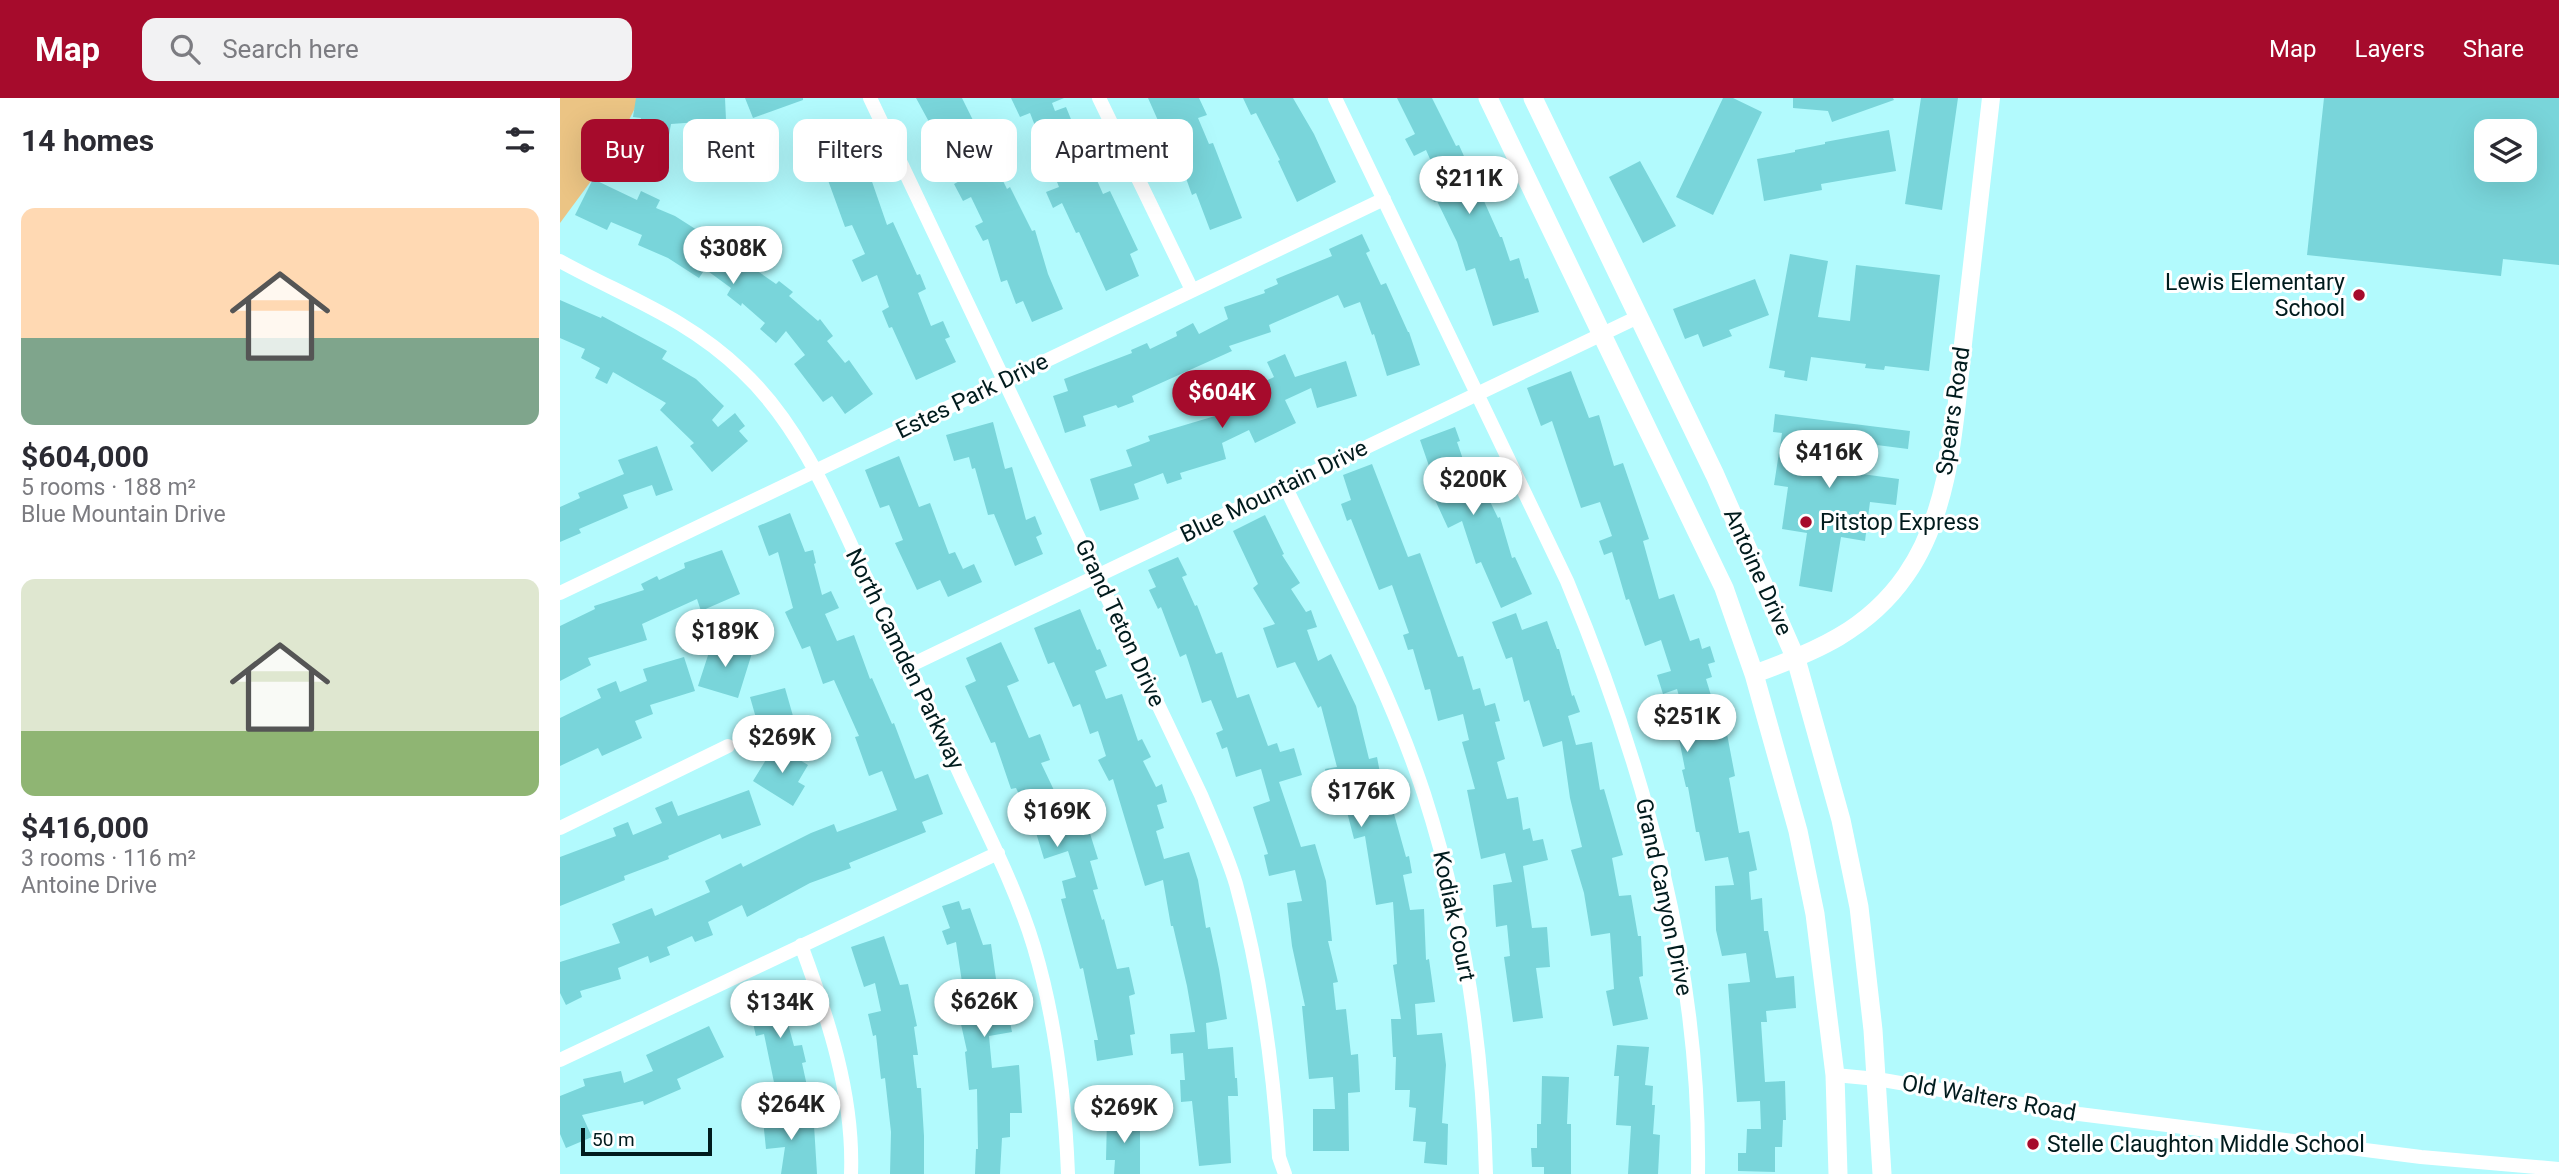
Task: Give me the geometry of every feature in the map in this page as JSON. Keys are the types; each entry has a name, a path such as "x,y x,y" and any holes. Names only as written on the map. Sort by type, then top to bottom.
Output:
{"main road":[{"name":"Antoine Drive","path":"1488,98 1724,588 1754,674 1795,817 1815,914 1835,1075"},
{"name":"Antoine Drive","path":"1533,98 1715,475 1796,659 1841,820 1859,907 1877,1079"},
{"path":"1835,1075 1838,1174"},
{"path":"1877,1079 1882,1174"}],"street":[{"name":"Grand Teton Drive","path":"870,98 1201,795 1235,883 1263,1004 1274,1088 1279,1157 1285,1174"},
{"path":"1099,98 1192,290"},
{"name":"Grand Canyon Drive","path":"1335,98 1567,581 1624,728 1647,806 1676,935 1688,1013 1698,1174"},
{"name":"Spears Road","path":"1754,674 1796,659 1846,633 1890,595 1913,565 1933,525 1954,419 1991,98"},
{"name":"Estes Park Drive","path":"560,593 1384,199"},
{"name":"North Camden Parkway","path":"560,261 668,315 696,333 742,371 776,410 814,471 998,853 1018,902 1045,989 1059,1058 1068,1174"},
{"name":"Blue Mountain Drive","path":"909,666 1638,317"},
{"name":"Kodiak Court","path":"1285,486 1368,657 1428,807 1464,946 1475,1016 1484,1100 1485,1171"},
{"path":"560,828 728,747"},
{"path":"560,1060 998,853"},
{"path":"801,946 823,1004 834,1044 849,1127 852,1174"},
{"name":"Old Walters Road","path":"1835,1075 1877,1079 2078,1114 2421,1157 2559,1169"}],"shaded area":[{"path":"560,98 640,98 630,119 581,119 581,182 590,182 560,223"}],"building":[{"path":"636,98 725,98 726,119 683,119 683,123 671,124 669,135 669,119 633,117"},
{"path":"745,98 803,98 803,100 753,118"},
{"path":"916,98 962,98 972,119 927,119"},
{"path":"1011,98 1064,98 1052,103 1055,111 1066,107 1071,119 1032,119 1030,113 1020,117"},
{"path":"1148,98 1199,98 1207,115 1198,118 1209,144 1213,143 1242,218 1210,230 1196,193 1192,195 1187,182 1193,182 1193,119 1157,119"},
{"path":"1243,98 1293,98 1314,134 1336,182 1297,202 1278,161 1280,160 1256,113 1251,115"},
{"path":"1397,98 1432,98 1456,146 1459,145 1502,237 1510,261 1519,258 1539,312 1493,326 1475,268 1466,271 1457,242 1427,184 1439,179 1426,150 1414,156 1405,139 1415,134"},
{"path":"1723,98 1733,98 1762,112 1713,215 1676,197"},
{"path":"1793,98 1894,100 1832,122 1828,111 1793,108"},
{"path":"1921,98 1958,98 1942,210 1905,204"},
{"path":"2324,98 2559,98 2559,265 2503,259 2501,276 2307,255"},
{"path":"1889,130 1896,171 1821,184 1822,190 1764,201 1757,159"},
{"path":"1640,161 1676,226 1643,243 1609,177"},
{"path":"592,182 599,182 637,200 641,191 660,200 656,208 675,216 733,253 738,245 755,257 749,265 776,284 779,281 793,292 789,296 818,321 820,319 833,336 827,341 845,363 849,360 873,394 845,414 832,396 823,402 794,364 805,355 786,331 776,343 760,329 765,323 742,303 741,306 727,295 731,288 705,269 699,278 668,258 638,245 642,235 611,222 607,230 575,215"},
{"path":"829,182 872,182 887,225 893,222 917,275 920,274 926,289 918,293 931,326 943,321 950,337 945,339 956,362 916,380 882,311 889,307 877,275 862,282 852,260 865,254 852,225 845,227"},
{"path":"1004,182 1007,189 1010,187 1032,231 1035,230 1048,274 1063,309 1032,322 1023,301 1016,304 1007,280 1001,282 988,239 983,241 975,226 983,222 971,197 963,201 954,184"},
{"path":"1057,182 1098,182 1103,194 1110,191 1138,250 1130,254 1139,276 1106,291 1079,232 1076,233 1062,203 1053,208 1046,192 1059,187"},
{"path":"1362,234 1370,251 1366,253 1381,285 1386,283 1409,332 1420,365 1387,376 1374,334 1372,335 1360,302 1344,308 1338,295 1269,325 1271,332 1229,346 1232,351 1132,396 1134,402 1083,416 1086,426 1065,433 1053,396 1068,391 1064,379 1132,353 1131,350 1147,343 1150,349 1177,336 1176,332 1193,323 1199,334 1228,319 1224,307 1265,293 1264,290 1278,284 1276,279 1332,256 1329,249"},
{"path":"1790,254 1828,261 1818,317 1850,321 1856,265 1940,275 1929,371 1885,366 1884,370 1865,368 1866,364 1811,357 1807,381 1784,377 1785,371 1769,368"},
{"path":"1755,279 1769,315 1729,330 1732,336 1703,347 1698,334 1685,339 1673,309"},
{"path":"560,300 601,318 602,316 667,351 662,359 696,379 724,406 712,420 718,427 735,413 745,426 739,431 748,441 712,472 690,446 694,443 660,410 666,403 613,372 607,384 595,378 600,368 581,358 585,349 560,338"},
{"path":"1285,354 1295,377 1346,361 1357,396 1317,408 1311,388 1285,400 1296,423 1255,443 1249,430 1222,443 1226,459 1180,473 1182,479 1167,484 1163,473 1134,484 1139,499 1100,511 1090,479 1132,466 1126,450 1150,441 1148,436 1215,416 1213,411 1259,389 1257,385 1274,377 1267,362"},
{"path":"1571,371 1589,418 1599,415 1614,466 1623,463 1649,539 1643,541 1659,599 1674,594 1690,641 1699,638 1702,649 1710,646 1715,662 1708,664 1712,677 1706,679 1723,735 1727,734 1735,776 1729,778 1739,833 1749,831 1757,870 1749,872 1751,900 1762,898 1764,931 1768,931 1776,978 1794,976 1796,1008 1766,1011 1767,1022 1761,1022 1765,1082 1785,1081 1786,1120 1783,1120 1782,1147 1775,1147 1775,1172 1738,1171 1738,1153 1746,1153 1747,1129 1761,1129 1760,1101 1737,1102 1728,984 1750,982 1746,953 1722,956 1716,930 1715,886 1734,885 1728,857 1705,861 1699,832 1696,832 1688,787 1682,770 1685,769 1679,739 1671,721 1685,717 1677,689 1663,694 1657,675 1671,671 1661,640 1645,646 1629,599 1626,600 1612,552 1604,555 1599,541 1612,536 1600,502 1581,508 1552,421 1541,426 1527,388"},
{"path":"1775,414 1910,431 1908,449 1822,438 1817,468 1899,479 1896,505 1870,502 1865,541 1841,537 1832,592 1799,586 1807,533 1782,529 1788,487 1774,485 1782,433 1773,432"},
{"path":"993,422 1005,469 1012,467 1026,520 1035,516 1042,534 1036,537 1043,554 1015,566 994,514 988,515 975,468 972,469 969,457 954,461 946,435"},
{"path":"1455,427 1460,441 1457,442 1474,491 1483,487 1498,518 1500,517 1512,558 1515,557 1532,594 1501,608 1481,562 1476,564 1462,521 1448,528 1431,491 1437,489 1420,440"},
{"path":"657,446 673,490 656,496 652,485 623,495 628,508 579,529 581,533 560,542 560,507 580,498 578,493 624,474 618,460"},
{"path":"899,456 919,507 930,503 949,554 955,552 963,569 974,564 982,582 948,597 940,580 917,590 895,543 903,540 889,505 880,508 865,470"},
{"path":"1372,464 1408,557 1420,553 1458,657 1463,656 1473,690 1480,688 1485,706 1495,703 1500,721 1495,722 1505,759 1497,762 1507,799 1518,797 1523,830 1530,828 1533,841 1543,839 1548,860 1523,866 1532,928 1547,927 1550,967 1536,968 1543,1018 1513,1022 1504,957 1510,956 1507,925 1496,927 1493,885 1512,882 1505,853 1481,859 1467,790 1475,789 1462,742 1469,740 1463,714 1438,721 1430,689 1425,690 1413,649 1408,650 1403,635 1409,633 1392,585 1379,590 1351,519 1347,521 1341,504 1351,500 1343,475"},
{"path":"790,513 805,552 813,550 822,595 831,591 839,608 825,614 837,641 854,635 870,679 872,678 892,724 894,723 915,779 928,774 943,814 922,822 926,832 849,863 851,868 810,883 747,917 742,905 708,922 713,935 695,942 692,936 667,947 670,955 650,963 648,956 618,968 621,979 580,991 582,997 566,1005 560,993 560,962 620,943 612,924 652,908 655,916 710,892 705,881 741,863 743,867 811,833 834,824 837,832 897,810 882,771 869,776 855,737 859,736 834,680 823,684 810,646 802,649 785,612 793,608 778,552 769,556 758,526"},
{"path":"1265,515 1284,554 1282,555 1300,583 1291,589 1306,612 1311,610 1317,627 1307,630 1318,661 1331,654 1356,706 1369,759 1377,757 1380,773 1369,776 1376,807 1391,803 1406,857 1409,856 1412,873 1403,875 1410,910 1424,909 1426,960 1429,959 1435,1002 1415,1004 1417,1035 1442,1033 1446,1065 1442,1123 1448,1124 1447,1165 1424,1163 1426,1142 1413,1141 1416,1108 1409,1107 1410,1090 1395,1090 1396,1057 1393,1057 1391,1019 1401,1019 1393,965 1397,964 1393,902 1376,905 1365,836 1354,839 1346,808 1335,811 1325,769 1337,767 1321,706 1318,708 1295,662 1277,668 1263,628 1275,624 1253,588 1258,584 1233,531"},
{"path":"722,550 740,594 701,611 697,599 642,624 647,640 588,658 591,665 560,681 560,626 595,609 594,606 644,590 641,584 657,576 659,580 685,568 684,563"},
{"path":"1178,557 1187,575 1182,577 1195,606 1197,605 1216,654 1222,652 1237,698 1249,694 1268,746 1277,743 1280,752 1294,748 1302,775 1279,782 1301,847 1315,844 1326,881 1332,941 1328,941 1338,982 1333,983 1336,1010 1346,1009 1351,1055 1358,1054 1360,1092 1348,1093 1349,1151 1313,1151 1313,1109 1335,1109 1333,1077 1309,1079 1302,1006 1305,1006 1292,946 1287,903 1302,901 1295,870 1269,876 1264,855 1268,854 1253,807 1270,801 1261,769 1236,777 1227,747 1222,749 1216,733 1223,730 1211,700 1202,703 1186,654 1180,657 1161,607 1158,609 1149,590 1156,587 1148,570"},
{"path":"1080,609 1097,650 1100,649 1107,666 1095,671 1106,699 1122,694 1138,741 1142,739 1151,757 1143,761 1156,787 1162,784 1167,802 1157,805 1164,828 1156,831 1164,859 1189,852 1198,880 1206,928 1210,927 1219,969 1227,1019 1206,1023 1208,1049 1233,1047 1237,1078 1238,1096 1228,1096 1231,1163 1199,1166 1192,1101 1181,1102 1180,1080 1185,1080 1183,1053 1171,1054 1170,1034 1195,1032 1163,880 1145,886 1113,779 1109,781 1098,760 1106,756 1098,731 1090,734 1080,704 1073,707 1054,662 1048,664 1034,628"},
{"path":"1516,613 1522,630 1547,621 1580,712 1568,716 1576,745 1592,742 1600,790 1604,789 1623,855 1612,858 1619,896 1631,895 1638,936 1641,936 1643,976 1639,977 1648,1019 1613,1026 1606,991 1614,989 1610,933 1591,936 1584,893 1571,850 1582,847 1570,798 1562,741 1543,747 1529,700 1524,702 1512,657 1506,659 1492,622"},
{"path":"713,640 752,653 738,698 698,686"},
{"path":"1001,642 1019,681 1007,686 1029,738 1040,734 1050,760 1041,763 1072,828 1087,824 1098,859 1090,861 1098,889 1093,890 1117,969 1129,967 1135,994 1129,996 1135,1034 1130,1035 1133,1055 1097,1061 1094,1040 1098,1040 1083,968 1080,969 1061,899 1066,898 1062,881 1076,877 1068,851 1044,859 1034,826 1016,788 1011,789 995,742 991,743 965,686 976,681 966,658"},
{"path":"684,657 695,691 650,705 653,714 635,721 642,738 602,756 598,748 560,766 560,718 601,698 597,689 616,681 620,692 647,681 643,669"},
{"path":"785,688 797,730 762,739 750,697"},
{"path":"775,745 808,765 798,782 805,786 793,806 753,781"},
{"path":"749,790 761,825 722,839 720,834 668,856 669,859 624,876 625,880 560,906 560,857 616,836 613,828 628,822 633,835 662,823 655,808 672,801 678,816"},
{"path":"959,901 962,910 970,908 983,945 991,944 998,993 1004,992 1012,1032 989,1036 992,1068 1019,1065 1022,1113 1010,1113 1010,1137 1002,1138 1000,1174 975,1174 978,1149 977,1089 969,1090 967,1051 958,1011 966,1009 956,942 947,945 942,931 950,928 942,906"},
{"path":"884,936 900,985 908,984 917,1026 914,1027 918,1055 913,1055 917,1088 921,1088 924,1174 890,1174 891,1132 885,1078 881,1079 876,1035 873,1036 868,1014 881,1011 875,983 864,987 851,947"},
{"path":"786,988 791,1007 784,1009 794,1046 802,1045 806,1062 802,1063 807,1086 776,1092 764,1034 756,1036 752,1019 757,1017 752,998"},
{"path":"709,1026 724,1057 677,1079 681,1089 644,1105 643,1101 582,1115 592,1137 566,1148 560,1134 560,1096 585,1086 583,1079 621,1071 624,1083 653,1071 646,1055"},
{"path":"1617,1045 1649,1047 1645,1085 1653,1086 1653,1134 1660,1135 1658,1174 1628,1174 1631,1126 1616,1125 1619,1076 1614,1076"},
{"path":"1542,1076 1569,1077 1567,1124 1571,1124 1571,1174 1544,1174 1544,1167 1532,1167 1531,1148 1537,1148 1537,1124 1541,1124"},
{"path":"788,1107 790,1127 814,1125 817,1174 781,1174 785,1147 766,1149 762,1110"},
{"path":"1107,1118 1140,1118 1140,1174 1114,1174 1115,1160 1106,1160"}],"place":[{"name":"Lewis Elementary School","path":"2359,295"},
{"name":"Pitstop Express","path":"1806,522"},
{"name":"Stelle Claughton Middle School","path":"2033,1144"}]}
